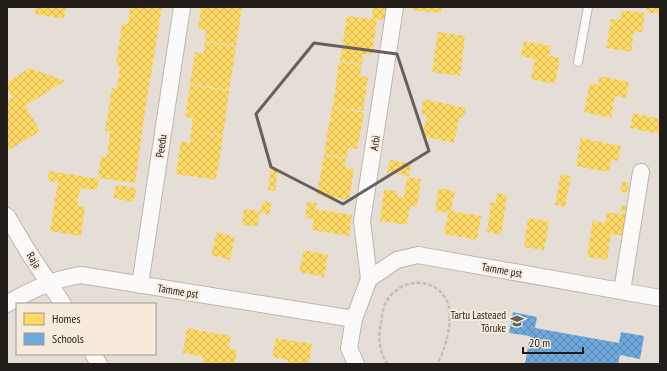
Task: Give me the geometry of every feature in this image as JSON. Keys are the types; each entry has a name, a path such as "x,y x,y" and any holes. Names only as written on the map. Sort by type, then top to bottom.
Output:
{"street":[{"name":"Peedu","path":"140,285 182,7"},
{"name":"Arbi","path":"369,279 362,221 395,7"},
{"path":"622,291 641,172"},
{"name":"Raja","path":"7,216 29,253 62,303"},
{"name":"Tamme pst","path":"369,279 397,260 418,255 660,298"},
{"name":"Tamme pst","path":"7,304 24,294 49,283 70,277 81,276 354,319"},
{"path":"356,364 349,348 354,319 369,279"},
{"path":"94,355 99,364"}],"lane":[{"path":"578,62 588,7"}],"path":[{"path":"388,364 384,359 379,336 385,303 393,293 406,284 414,282 425,283 436,288 447,300 448,333 445,348 437,364"}],"highlighted area":[{"path":"314,43 397,54 429,151 343,204 271,167 256,114"}],"building: Homes":[{"path":"36,7 66,7 64,19 35,14"},
{"path":"130,7 162,7 135,183 98,178 101,156 107,157 110,131 105,131 112,88 117,89 120,66 116,65 122,23 128,24"},
{"path":"201,7 242,7 236,46 205,41 206,30 198,29"},
{"path":"373,7 387,7 386,20 372,19"},
{"path":"412,7 442,7 441,13 411,10"},
{"path":"647,7 660,7 660,14 646,12"},
{"path":"622,10 645,13 642,32 634,31 631,52 606,48 611,19 620,20"},
{"path":"347,16 377,20 372,55 363,54 362,64 340,61"},
{"path":"438,32 465,36 460,76 432,72"},
{"path":"524,41 551,46 549,56 560,58 555,84 531,79 535,59 521,56"},
{"path":"205,42 236,47 229,90 190,84 195,52 203,54"},
{"path":"339,62 362,65 360,76 368,77 363,111 333,107"},
{"path":"30,68 65,81 25,106 40,131 7,151 7,101 13,98 7,87 7,82"},
{"path":"600,76 629,82 626,98 615,96 611,118 584,112 590,83 598,85"},
{"path":"190,85 229,91 223,135 191,131 193,118 185,117"},
{"path":"424,99 466,108 464,117 459,117 454,143 422,136 427,115 421,114"},
{"path":"332,107 364,113 357,149 348,148 347,158 324,154"},
{"path":"633,113 660,119 659,134 630,128"},
{"path":"191,131 223,136 216,180 176,174 181,141 190,143"},
{"path":"581,138 621,146 618,161 611,160 609,172 576,166"},
{"path":"324,155 346,159 345,168 354,169 349,200 317,195"},
{"path":"390,160 411,164 409,176 387,172"},
{"path":"271,167 278,168 275,191 268,190"},
{"path":"49,171 99,179 97,190 80,188 77,206 85,207 81,236 50,231 59,175 57,182 48,181"},
{"path":"561,174 571,176 565,207 555,205"},
{"path":"407,177 421,179 417,207 410,206 407,225 380,221 384,190 397,191 397,196 404,197"},
{"path":"623,181 629,183 627,193 620,191"},
{"path":"116,185 136,188 134,202 113,198"},
{"path":"439,188 455,191 451,211 481,216 477,240 444,234 448,213 435,211"},
{"path":"497,193 507,195 501,235 487,232 491,202 496,203"},
{"path":"263,201 272,203 269,215 260,212"},
{"path":"307,202 317,203 313,219 305,218"},
{"path":"621,205 631,207 630,213 620,211"},
{"path":"244,209 260,211 257,227 242,225"},
{"path":"315,209 352,215 349,236 312,230"},
{"path":"607,212 629,215 626,236 611,234 607,260 587,257 593,221 605,223"},
{"path":"528,218 549,221 544,250 524,247"},
{"path":"217,232 235,237 230,260 211,255"},
{"path":"304,250 328,255 324,277 299,272"},
{"path":"187,328 231,336 229,349 237,350 235,364 202,364 204,357 183,353"},
{"path":"276,338 312,344 309,364 287,364 288,360 272,357"}],"building: Schools":[{"path":"513,312 537,317 535,328 619,343 621,332 644,336 640,359 620,355 618,364 525,364 530,336 509,333"}],"place":[{"name":"Tartu Lasteaed Tõruke","path":"517,321"}]}
